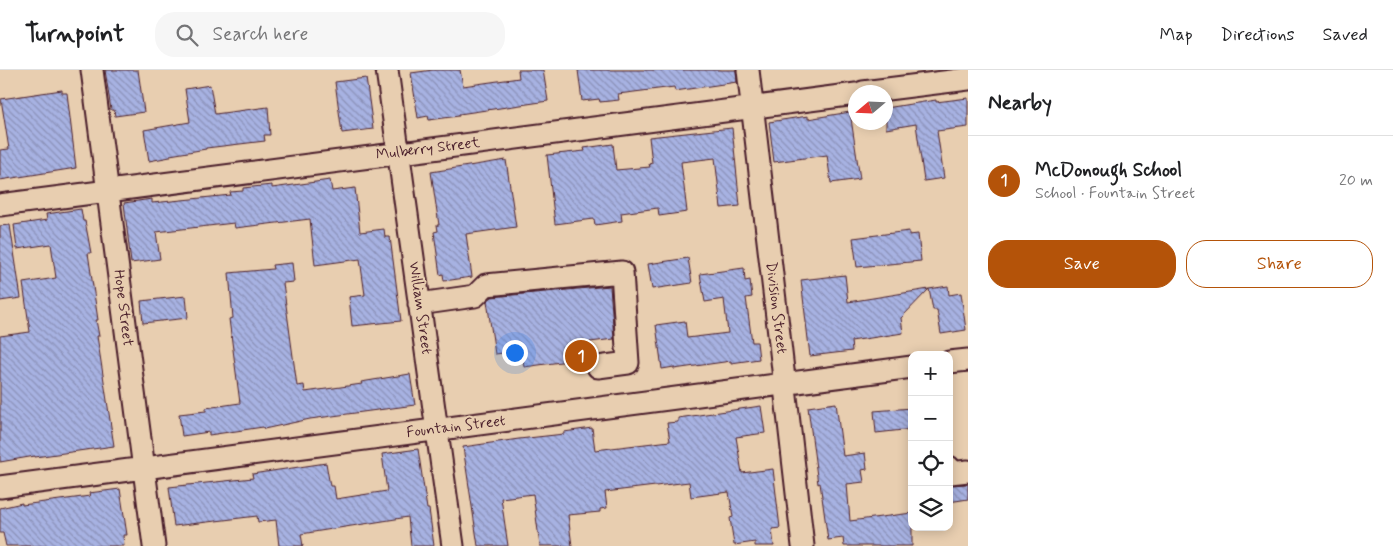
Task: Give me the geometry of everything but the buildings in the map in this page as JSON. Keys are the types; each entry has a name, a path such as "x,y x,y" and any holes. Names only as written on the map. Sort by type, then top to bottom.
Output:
{"street":[{"name":"Hope Street","path":"92,70 154,546"},
{"name":"William Street","path":"387,70 453,546"},
{"name":"Division Street","path":"748,70 803,546"},
{"path":"893,88 968,79"},
{"name":"Mulberry Street","path":"0,204 848,95"},
{"path":"419,304 475,296 486,285 622,272 628,363 598,367"},
{"path":"953,362 968,360"},
{"name":"Fountain Street","path":"0,487 908,368"},
{"path":"953,473 968,471"}],"place":[{"name":"McDonough School","path":"581,356"}]}
